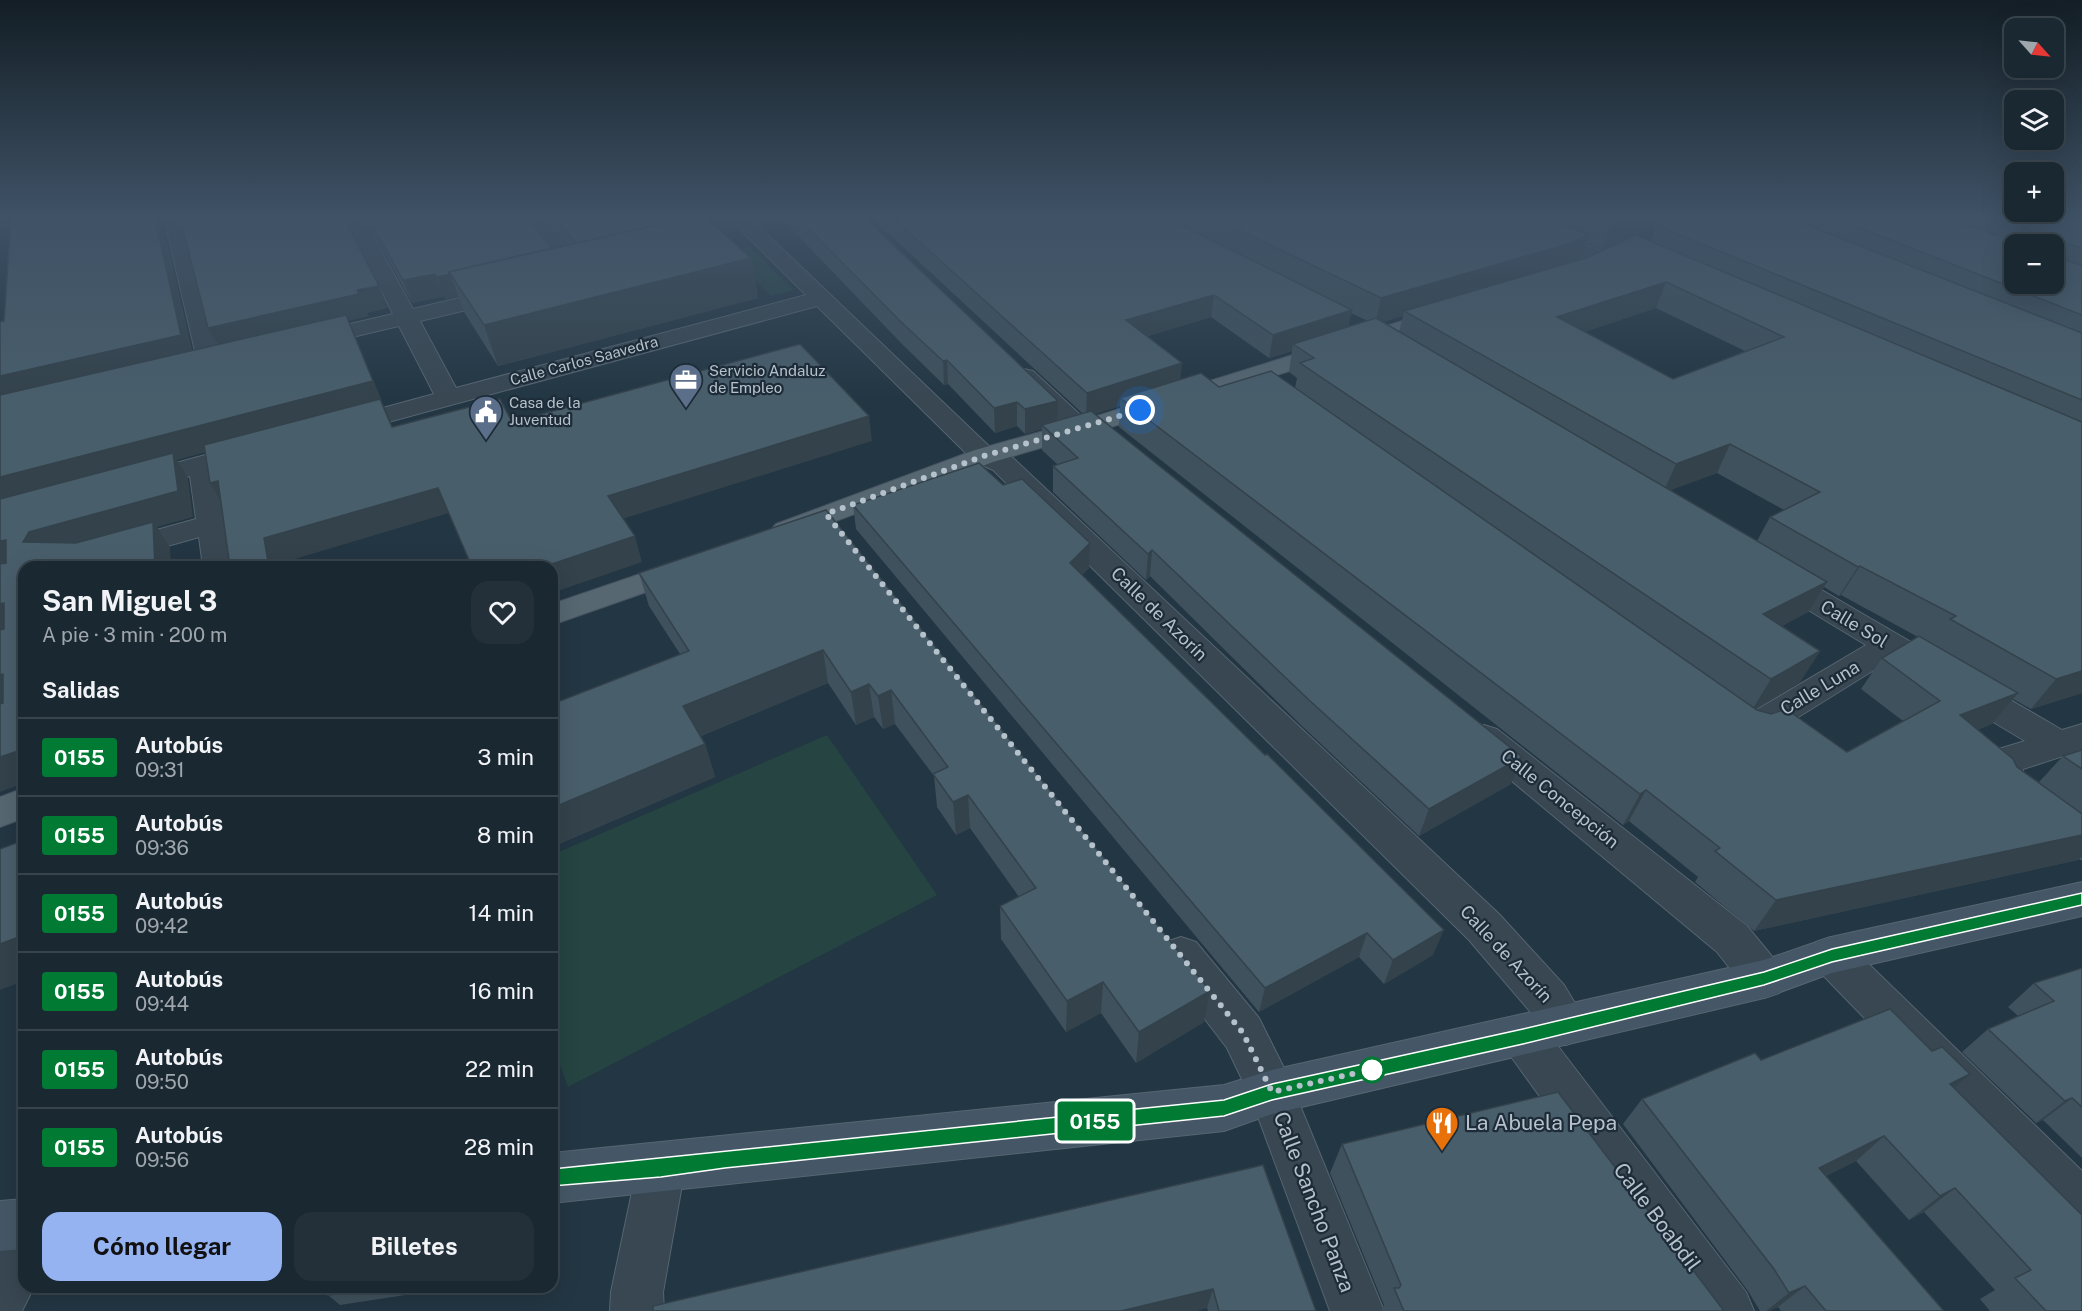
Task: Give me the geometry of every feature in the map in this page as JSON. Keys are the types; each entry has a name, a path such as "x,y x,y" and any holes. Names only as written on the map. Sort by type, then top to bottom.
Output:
{"main road":[{"path":"764,538 984,456 1251,374 1363,330 1469,308"},
{"path":"558,613 702,562"},
{"path":"0,812 18,805"}],"street":[{"path":"188,279 210,364"},
{"path":"387,279 449,398"},
{"path":"555,281 563,279"},
{"name":"Calle de Azorín","path":"802,279 984,456 1003,464 1484,927 1549,999 1544,1031"},
{"path":"291,345 521,290"},
{"name":"Calle Carlos Saavedra","path":"323,432 820,298"},
{"path":"1363,330 1404,354"},
{"path":"187,369 233,358"},
{"path":"1011,363 1087,426 1123,447"},
{"path":"1251,374 1280,395"},
{"path":"112,489 277,444"},
{"path":"201,465 217,561"},
{"path":"826,514 851,545"},
{"path":"81,561 211,524"},
{"name":"Calle Sol","path":"1758,566 1890,645 2070,740"},
{"name":"Calle Luna","path":"1722,709 1751,730 1890,645"},
{"name":"Calle Concepción","path":"1464,723 1732,939 1764,979"},
{"name":"Calle Sol","path":"2070,740 2005,761 2004,786 2082,843"},
{"path":"558,1177 1224,1108 1272,1092 1764,979 1832,956 2082,899"},
{"name":"Calle Sancho Panza","path":"1162,932 1243,1033 1272,1092 1357,1311"},
{"path":"1832,956 2082,1206"},
{"name":"Calle Boabdil","path":"1544,1031 1727,1311"},
{"path":"637,1311 637,1292 661,1168"},
{"path":"0,1226 18,1224"},
{"path":"0,1299 18,1264"}],"green space":[{"path":"754,279 782,279 793,290 771,296"},
{"path":"827,735 937,895 568,1087 558,1060 558,852"}],"building":[{"path":"7,279 169,279 181,335 0,376 0,322 4,321"},
{"path":"196,279 375,279 379,286 357,290 359,294 208,328"},
{"path":"454,279 667,279 484,325"},
{"path":"859,279 930,279 1058,401 1025,409 1017,402 994,408 947,360 943,361"},
{"path":"961,279 1290,279 1352,310 1273,335 1214,295 1126,320 1182,363 1087,393"},
{"path":"1342,279 1446,279 1381,298"},
{"path":"1513,279 1741,279 2082,422 2082,671 2056,679 1950,619 1956,616 1858,567 1770,517 1820,492 1730,444 1676,464 1404,311","holes":["1666,282 1784,337 1673,379 1557,317"]},
{"path":"1788,279 1945,279 2082,333 2082,400"},
{"path":"1991,279 2004,279 2004,284"},
{"path":"2064,279 2082,279 2082,315 2029,294 2064,294"},
{"path":"346,315 373,381 0,477 0,395"},
{"path":"1376,318 1827,582 1763,614 1820,651 1771,679 1300,363 1314,358 1293,344"},
{"path":"800,344 869,416 608,496 635,536 558,562 469,561 438,488 264,538 268,561 229,561 218,481 210,483 204,445 380,399 392,427 500,399 512,422"},
{"path":"1271,371 1757,710 1771,714 1786,709 1847,752 1940,701 1882,658 1919,636 2018,693 1960,715 2013,759 2017,767 2082,814 2082,835 1776,900 1715,851 1720,848 1646,790 1640,794 1120,398 1201,373 1219,387"},
{"path":"1091,411 1522,757 1429,809 1309,700 1152,550 1148,554 1053,466 1078,458 1042,425"},
{"path":"173,453 178,491 29,532 23,542 76,543 153,522 155,561 18,561 18,751 0,757 0,704 3,703 3,674 0,675 0,630 4,629 4,603 0,604 0,564 6,563 6,540 0,541 0,499"},
{"path":"979,463 1003,485 1022,479 1090,543 1070,563 1444,930 1393,960 1367,933 1265,988 853,505"},
{"path":"826,510 1210,991 1139,1032 1103,982 1067,1001 1000,906 1036,888 968,795 953,802 933,774 948,767 891,690 878,696 869,684 851,692 823,650 683,706 705,744 558,805 558,702 689,651 639,573"},
{"path":"2082,750 2082,769 2063,756"},
{"path":"18,842 18,937 0,944 0,849"},
{"path":"2082,968 2082,1107 2072,1098 2065,1101 1988,1029 2054,1001 2034,983"},
{"path":"1890,1009 1932,1051 1942,1047 1970,1074 1950,1084 2082,1215 2082,1311 2046,1311 2015,1278 2031,1270 1955,1188 1940,1196 1884,1136 1819,1168 1944,1311 1826,1311 1805,1286 1789,1293 1774,1269 1642,1099 1755,1053 1761,1060"},
{"path":"1558,1092 1724,1311 1404,1311 1394,1288 1399,1288 1401,1285 1342,1144"},
{"path":"1263,1165 1316,1311 1219,1311 1213,1289 1121,1311 653,1311 653,1306"}],"bus line":[{"name":"0155","path":"558,1177 661,1168 725,1159 1224,1108 1272,1092 1764,979 1832,956 2082,899"}],"place":[{"name":"Servicio Andaluz de Empleo","path":"686,409"},
{"name":"Casa de la Juventud","path":"486,441"},
{"name":"La Abuela Pepa","path":"1442,1152"}],"route":[{"path":"1140,410 984,456 826,514 1243,1033 1272,1092 1374,1069 1372,1070"}]}
